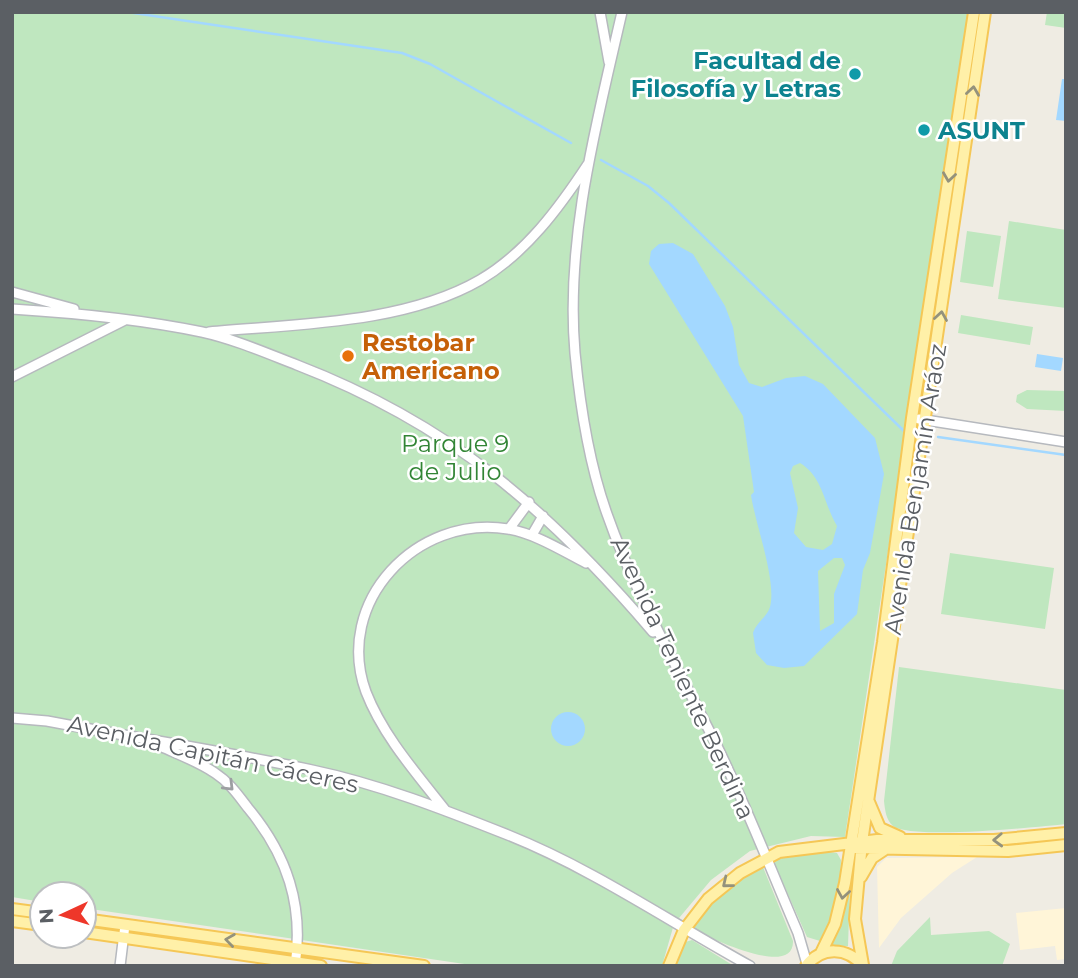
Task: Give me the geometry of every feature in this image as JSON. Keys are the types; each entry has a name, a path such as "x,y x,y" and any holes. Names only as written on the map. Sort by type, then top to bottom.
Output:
{"main road":[{"name":"Avenida Benjamín Aráoz","path":"863,965 856,926 858,846 912,418 974,12"},
{"name":"Avenida Benjamín Aráoz","path":"819,954 841,906 868,799 985,12"},
{"path":"868,799 880,828 909,840"},
{"path":"669,966 684,930 715,892 765,858 809,846 858,846 909,840 1010,839 1066,833"},
{"path":"858,846 884,850 1008,851 1066,845"},
{"path":"858,886 869,862 884,850"},
{"path":"98,921 424,966"},
{"path":"98,934 321,966"},
{"path":"806,965 819,954 839,951 856,958 863,965"}],"street":[{"path":"600,12 610,67"},
{"name":"Avenida Teniente Berdina","path":"622,12 576,247 577,362 588,439 606,512 661,641 717,746 800,938 806,965"},
{"path":"204,333 368,316 453,293 482,279 517,252 559,208 591,160"},
{"path":"12,292 93,314"},
{"path":"12,309 93,314 204,333 326,376 373,399 459,447 529,502 595,567 661,641"},
{"path":"12,377 126,319"},
{"path":"912,418 1066,442"},
{"path":"509,529 529,502"},
{"path":"532,535 543,516"},
{"name":"Avenida Teniente Berdina","path":"447,813 386,730 366,690 359,652 362,624 371,599 386,575 426,541 447,531 509,529 532,535 595,567"},
{"name":"Avenida Capitán Cáceres","path":"12,718 47,720 314,770 447,813 511,836 657,910 684,930 750,966"},
{"path":"149,741 217,774 255,816 280,853 296,897 296,964"},
{"path":"120,966 125,925"},
{"path":"800,938 819,954"}],"shaded area":[{"path":"977,857 952,873 901,918 879,948 877,867 886,858"},
{"path":"1066,908 1066,959 1057,960 1055,946 1020,950 1016,913"}],"green space":[{"name":"Parque 9 de Julio","path":"12,12 969,12 845,837 811,836 750,851 711,880 674,924 662,966 478,966 98,910 98,880 28,880 28,900 12,897"},
{"path":"1047,12 1066,12 1066,28 1045,25"},
{"path":"1009,221 1066,230 1066,308 998,299"},
{"path":"967,231 1001,236 993,287 960,282"},
{"path":"961,315 1033,327 1030,345 958,333"},
{"path":"1027,390 1066,391 1066,411 1027,409 1016,402 1017,395"},
{"path":"950,553 1054,568 1045,629 941,614"},
{"path":"899,667 1066,690 1066,824 948,832 905,830 893,826 887,818 884,801"},
{"path":"822,851 837,853 841,860 839,892 834,914 820,941 807,937 774,863 776,858"},
{"path":"851,861 848,946 832,946 844,915"},
{"path":"763,867 793,941 790,952 781,956 751,953 690,928 732,885"},
{"path":"930,917 931,935 989,931 1010,944 1002,966 891,966 897,951"},
{"path":"692,940 734,966 674,966 682,943"}],"water":[{"path":"1062,79 1066,79 1066,121 1056,120"},
{"path":"673,243 693,254 725,306 733,327 739,365 749,383 762,387 786,378 805,376 823,384 875,438 884,474 870,553 863,570 857,614 804,666 784,668 767,665 756,653 753,633 769,611 771,582 751,495 754,492 743,416 649,264 651,251 659,244","holes":["800,463 814,475 837,526 832,544 823,550 806,547 794,533 798,508 790,473 793,466","834,558 842,558 845,565 834,594 834,623 820,631 818,571"]},
{"path":"1037,354 1063,358 1061,371 1035,367"},
{"path":"568,712 580,717 585,729 580,741 568,746 556,741 551,729 556,717"}],"waterway":[{"path":"127,12 402,53 430,64 571,143"},
{"path":"601,160 648,186 669,203 905,432"},
{"path":"938,437 1066,455"}],"place":[{"name":"Facultad de Filosofía y Letras","path":"855,74"},
{"name":"ASUNT","path":"924,130"},
{"name":"Restobar Americano","path":"348,356"}]}
